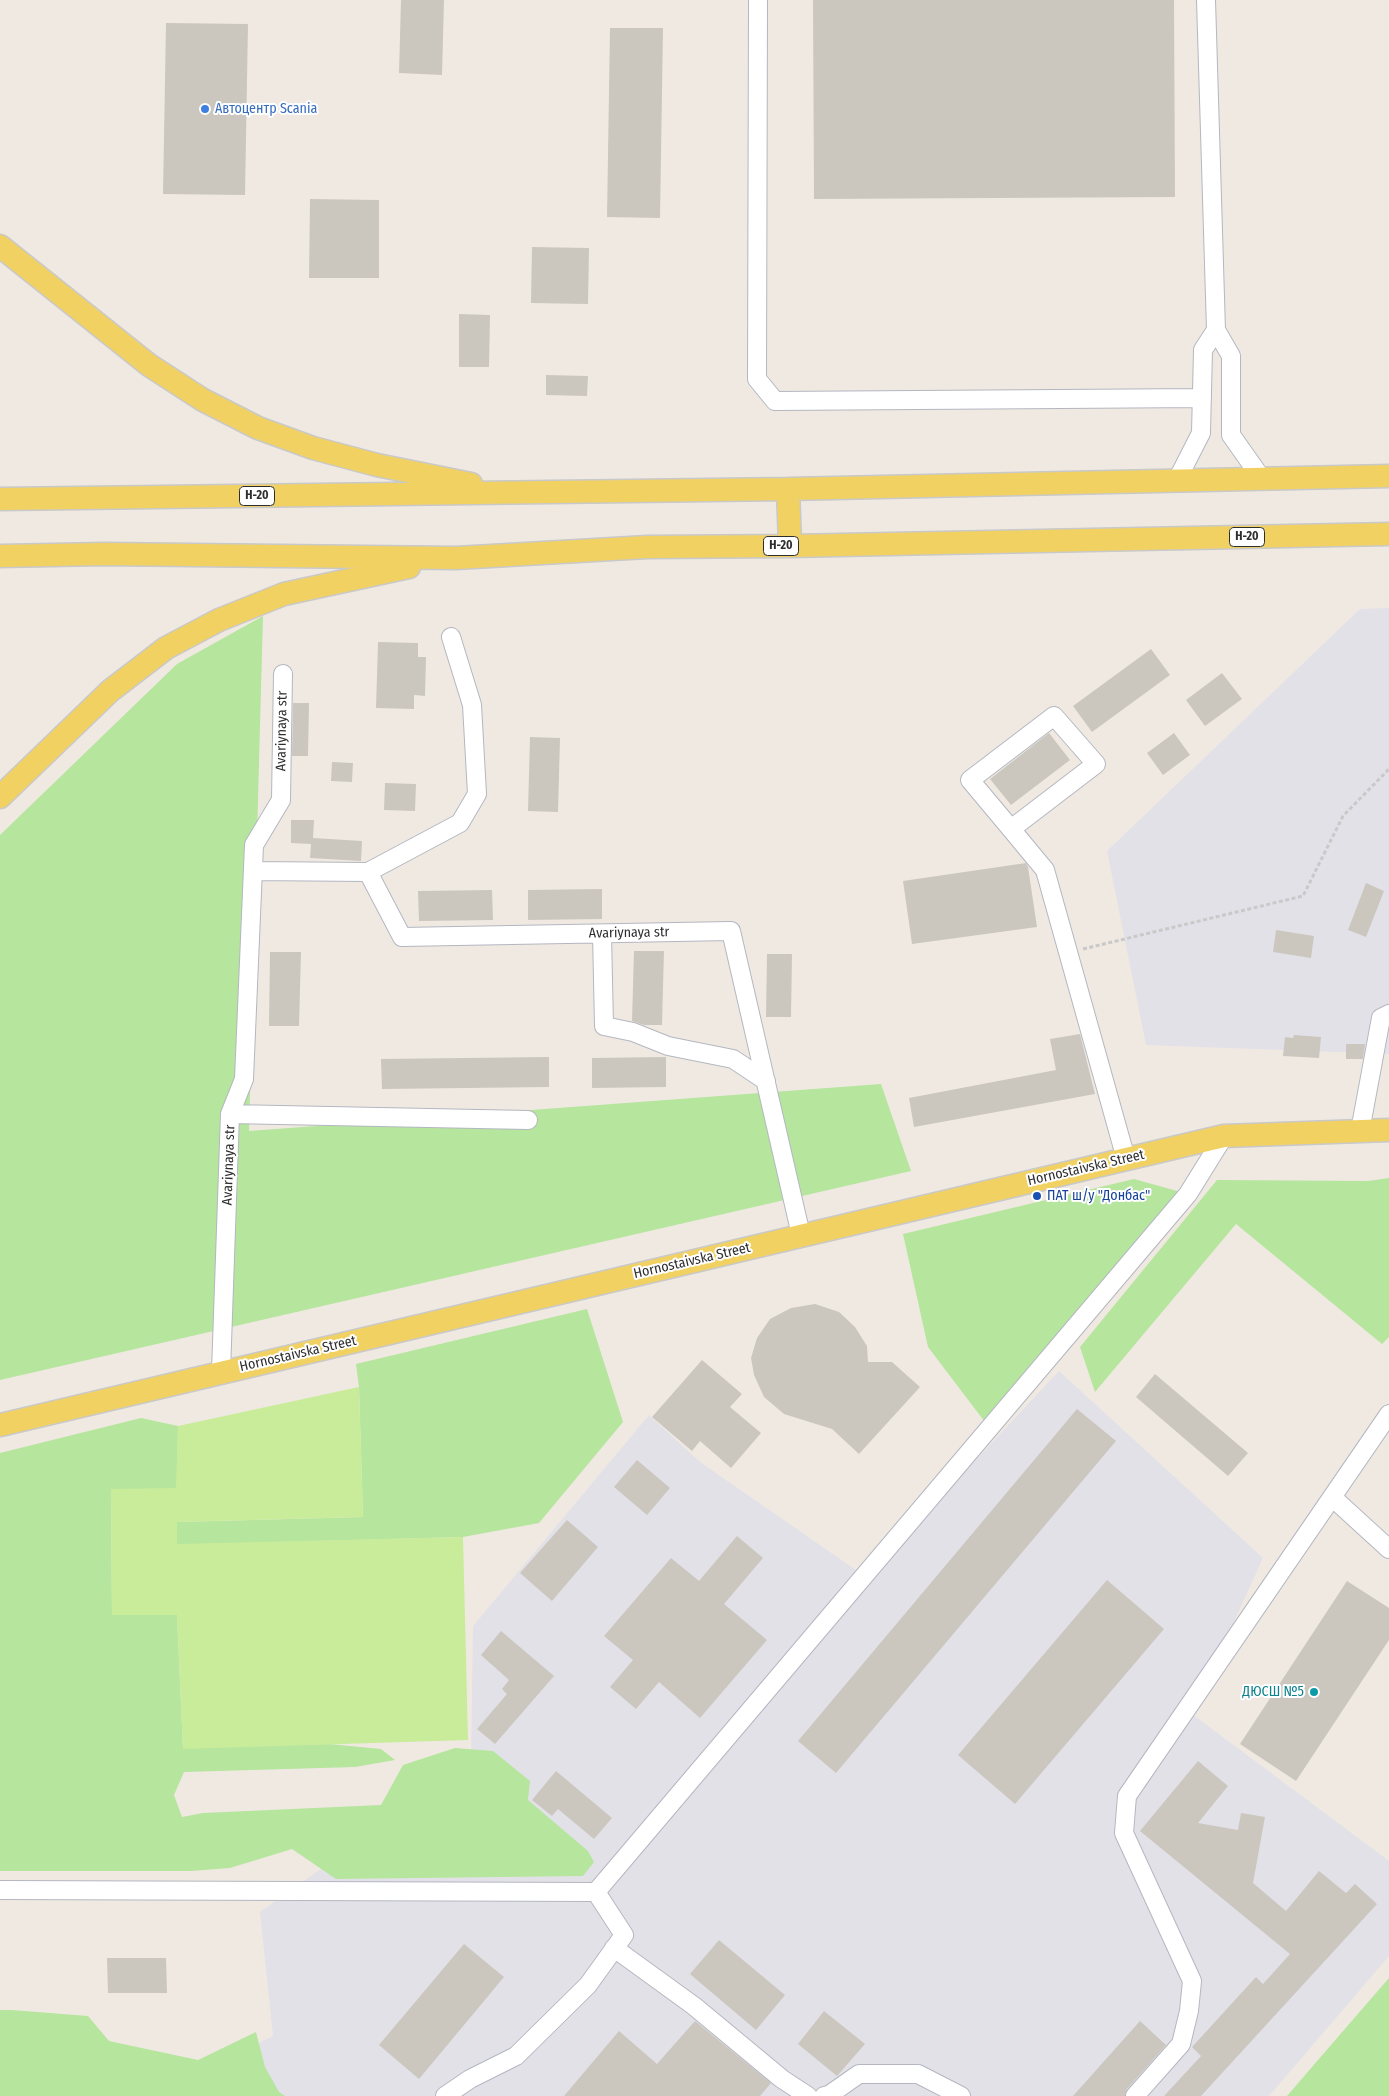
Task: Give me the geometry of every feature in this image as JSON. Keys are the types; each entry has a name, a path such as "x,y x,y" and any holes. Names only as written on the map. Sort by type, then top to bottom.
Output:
{"main road":[{"path":"0,246 149,365 203,400 258,428 314,448 368,462 514,493"},
{"name":"Н-20","path":"0,499 788,489 1389,476"},
{"path":"788,489 790,546"},
{"name":"Н-20","path":"0,556 104,554 456,558 646,547 790,546 1389,534"},
{"path":"0,797 110,691 166,648 219,620 284,594 456,558"},
{"name":"Hornostaivska Street","path":"0,1424 1224,1136 1389,1130"}],"street":[{"path":"758,0 756,379 775,401 1202,398"},
{"path":"1206,0 1216,330 1230,356 1231,435 1262,479"},
{"path":"1177,480 1201,434 1204,350 1216,330"},
{"path":"253,871 368,872 460,823 477,794 472,705 451,638"},
{"name":"Avariynaya str","path":"222,1372 230,1114 244,1079 254,845 281,800 283,674"},
{"path":"1011,829 1096,764 1054,716 970,780 1045,870 1126,1159"},
{"name":"Avariynaya str","path":"368,872 402,938 731,931 801,1236"},
{"path":"602,934 604,1026 633,1032 668,1046 733,1059 766,1081"},
{"path":"1360,1131 1381,1018 1389,1014"},
{"path":"230,1114 528,1120"},
{"path":"0,1890 596,1892 1182,1201 1224,1136"},
{"path":"1135,2096 1181,2044 1189,2010 1192,1981 1124,1833 1126,1796 1389,1414"},
{"path":"1332,1498 1389,1549"},
{"path":"445,2096 470,2079 516,2056 588,1984 624,1935 596,1892"},
{"path":"614,1948 694,2006 782,2079 808,2096"},
{"path":"824,2096 830,2095 859,2074 918,2074 961,2096"}],"path":[{"path":"1068,953 1303,896 1343,816 1389,769"}],"shaded area":[{"path":"1389,608 1389,1054 1146,1045 1107,851 1360,609"},
{"path":"1059,1371 1263,1558 1192,1714 1389,1861 1389,1956 1269,2096 183,2096 179,2081 273,2036 260,1912 471,1763 473,1626 649,1415 700,1462 866,1577"}],"green space":[{"path":"263,616 249,1131 881,1084 911,1171 0,1380 0,835 177,664"},
{"path":"1389,1178 1389,1337 1382,1344 1236,1224 1095,1392 1080,1347 1217,1180 1368,1181"},
{"path":"1134,1179 1188,1194 991,1430 928,1347 903,1234"},
{"path":"587,1309 623,1422 539,1523 463,1537 177,1545 177,1522 363,1517 359,1387 356,1364"},
{"path":"359,1387 363,1517 177,1522 177,1544 463,1537 468,1740 183,1749 177,1615 112,1615 111,1489 176,1488 178,1426"},
{"path":"141,1418 178,1426 177,1489 111,1489 112,1615 177,1615 183,1748 329,1744 381,1749 395,1760 355,1767 184,1772 174,1795 182,1817 203,1813 381,1805 403,1765 455,1748 493,1751 530,1781 528,1800 588,1851 594,1862 583,1876 336,1879 292,1849 230,1868 191,1871 0,1871 0,1453"},
{"path":"1389,1978 1389,2096 1287,2096 1337,2038"},
{"path":"0,2010 88,2016 109,2041 198,2060 256,2032 265,2067 279,2092 285,2096 0,2096"}],"building":[{"path":"401,0 444,0 442,75 399,73"},
{"path":"813,0 1174,0 1175,197 814,199"},
{"name":"Автоцентр Scania","path":"166,23 248,24 245,195 163,194"},
{"path":"610,28 663,28 660,218 607,217"},
{"path":"310,199 379,200 379,278 309,278"},
{"path":"532,247 589,248 588,304 531,303"},
{"path":"459,314 490,315 489,367 459,367"},
{"path":"546,375 588,376 587,396 546,395"},
{"path":"378,642 418,643 418,657 426,657 425,696 414,695 414,709 376,708"},
{"path":"1151,649 1170,675 1092,732 1073,706"},
{"path":"1222,673 1242,699 1205,726 1186,700"},
{"path":"293,703 309,703 308,756 292,756"},
{"path":"1049,733 1070,760 1011,805 990,779"},
{"path":"1174,733 1190,755 1163,775 1147,753"},
{"path":"530,737 560,738 558,812 528,811"},
{"path":"332,762 353,763 352,782 331,781"},
{"path":"385,783 416,784 415,811 384,810"},
{"path":"291,820 314,820 313,838 362,841 361,861 310,858 311,844 291,843"},
{"path":"1026,863 1037,927 912,944 903,881"},
{"path":"1366,883 1384,891 1366,937 1348,930"},
{"path":"602,889 602,919 528,920 528,890"},
{"path":"492,890 493,920 419,921 418,891"},
{"path":"1276,930 1314,936 1311,958 1273,952"},
{"path":"634,951 664,951 662,1025 644,1025 632,1021"},
{"path":"270,952 301,952 299,1026 269,1026"},
{"path":"767,954 792,954 791,1017 766,1017"},
{"path":"1080,1034 1095,1094 914,1127 909,1098 1056,1070 1050,1039"},
{"path":"1294,1035 1321,1037 1319,1058 1283,1056 1285,1037 1293,1038"},
{"path":"1346,1044 1365,1044 1363,1059 1346,1059"},
{"path":"549,1057 549,1087 382,1089 381,1059"},
{"path":"666,1057 666,1087 592,1088 592,1058"},
{"path":"815,1304 839,1312 855,1327 867,1346 868,1362 892,1362 920,1387 859,1454 832,1429 784,1414 764,1397 754,1375 751,1358 757,1338 770,1319 791,1308"},
{"path":"702,1360 742,1394 730,1407 761,1433 731,1468 700,1441 692,1451 652,1417"},
{"path":"1155,1374 1248,1453 1228,1476 1136,1397"},
{"path":"1077,1409 1116,1441 836,1773 798,1741"},
{"path":"637,1460 670,1488 647,1515 614,1487"},
{"path":"567,1520 598,1547 552,1601 520,1573"},
{"path":"737,1536 763,1558 724,1604 767,1640 700,1718 659,1682 636,1709 610,1687 633,1660 604,1636 671,1558 699,1581"},
{"path":"1107,1580 1164,1629 1015,1804 958,1755"},
{"name":"ДЮСШ №5","path":"1347,1581 1389,1608 1389,1640 1296,1781 1240,1744"},
{"path":"501,1631 554,1676 495,1744 477,1729 507,1694 502,1689 509,1680 481,1655"},
{"path":"1198,1761 1228,1786 1198,1823 1238,1830 1241,1813 1265,1817 1253,1883 1286,1911 1319,1871 1346,1893 1355,1884 1377,1904 1201,2096 1164,2096 1201,2056 1192,2047 1256,1977 1263,1984 1290,1954 1140,1831"},
{"path":"556,1771 612,1818 594,1839 558,1809 552,1816 532,1800"},
{"path":"719,1940 785,1995 756,2030 690,1974"},
{"path":"464,1944 504,1977 419,2079 379,2045"},
{"path":"107,1958 166,1958 167,1993 108,1993"},
{"path":"824,2011 865,2044 837,2076 798,2044"},
{"path":"695,2021 771,2083 760,2096 564,2096 619,2031 657,2064"},
{"path":"1140,2021 1166,2045 1127,2089 1125,2096 1073,2096"}],"place":[{"name":"Автоцентр Scania","path":"205,109"},
{"name":"ПАТ ш/у \"Донбас\"","path":"1037,1196"},
{"name":"ДЮСШ №5","path":"1314,1692"}]}
